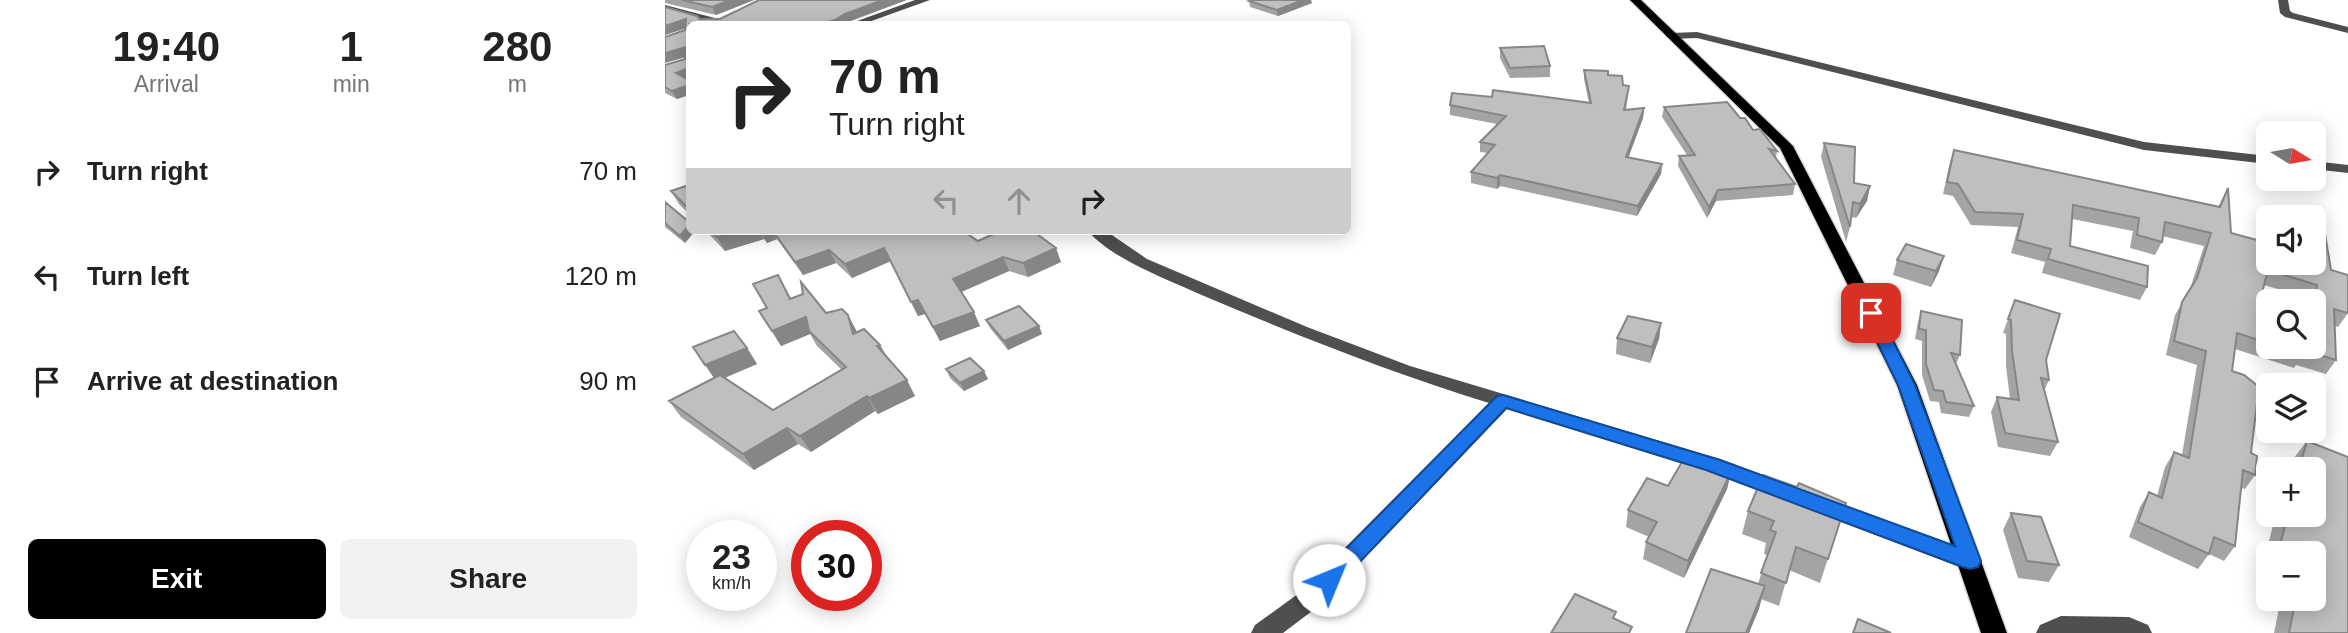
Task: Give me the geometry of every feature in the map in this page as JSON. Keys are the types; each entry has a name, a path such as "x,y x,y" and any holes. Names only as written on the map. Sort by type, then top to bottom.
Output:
{"main road":[{"path":"1635,0 1786,146 1907,385 1994,633"}],"street":[{"path":"863,21 925,0"},
{"path":"2283,0 2285,13 2289,15 2348,30"},
{"path":"665,8 716,21"},
{"path":"1671,36 1697,35 1762,50 2144,146 2256,159"},
{"path":"2326,166 2348,169"},
{"path":"1102,235 1141,262 1301,331 1403,370 1713,465 1970,561"},
{"path":"1264,633 1311,597 1503,401"},
{"path":"2049,633 2061,627 2129,628 2139,633"}],"building":[{"path":"682,0 730,0 712,7"},
{"path":"759,0 883,0 831,21 686,21 686,47 665,53 665,37 685,30 686,19 665,26 665,7 700,19 720,19"},
{"path":"1303,0 1277,10 1249,1"},
{"path":"1544,46 1550,66 1510,68 1500,48"},
{"path":"686,47 686,69 676,73 686,78 686,86 672,91 665,87 665,65 685,59"},
{"path":"1584,70 1608,71 1608,75 1622,76 1623,85 1629,86 1624,110 1644,108 1626,157 1662,164 1638,206 1500,175 1497,178 1471,172 1495,145 1480,142 1506,116 1450,105 1452,93 1492,97 1493,90 1591,103"},
{"path":"1727,102 1740,118 1745,118 1753,130 1760,129 1777,151 1769,149 1795,184 1718,190 1709,207 1679,156 1695,155 1664,107"},
{"path":"1824,143 1855,147 1854,183 1870,186 1860,204 1853,202 1850,227"},
{"path":"1954,150 2220,207 2228,188 2231,233 2256,240 2256,275 2267,275 2263,289 2256,289 2256,339 2237,333 2232,371 2244,375 2256,385 2251,453 2257,456 2255,475 2243,470 2235,546 2214,537 2209,554 2138,522 2149,492 2162,498 2174,452 2189,458 2206,351 2174,341 2182,302 2197,278 2211,233 2165,222 2162,242 2137,235 2139,218 2073,205 2070,246 2148,266 2147,287 2048,259 2051,249 2017,240 2023,214 1975,212 1958,184 1947,182"},
{"path":"686,186 686,206 671,191"},
{"path":"665,202 686,220 686,229 680,236 665,223"},
{"path":"776,235 969,235 978,241 991,235 1038,235 1056,248 1023,263 1003,257 953,279 974,312 933,327 918,300 911,302 884,248 845,264 829,250 795,262"},
{"path":"2326,240 2331,270 2348,275 2348,313 2334,309 2336,360 2326,357 2326,289 2317,289 2317,285 2284,275 2326,275"},
{"path":"1906,244 1944,256 1936,271 1897,260"},
{"path":"778,275 790,299 803,294 801,282 826,313 842,309 848,315 853,334 864,329 907,380 869,398 867,396 800,436 787,428 743,454 669,401 720,375 773,410 846,367 809,331 806,317 772,331 759,311 767,308 753,284"},
{"path":"2015,300 2060,314 2046,360 2049,380 2041,378 2058,442 2005,433 1997,397 2019,400 2011,320 2008,319"},
{"path":"1019,306 1039,326 1004,341 986,320"},
{"path":"1921,311 1962,320 1960,355 1951,353 1974,406 1946,402 1943,391 1934,390 1926,364 1926,330 1919,329"},
{"path":"1628,316 1661,323 1652,347 1617,338"},
{"path":"734,331 747,348 705,365 693,347"},
{"path":"970,358 984,371 960,383 946,369"},
{"path":"2306,443 2312,443 2348,457 2348,633 2289,633 2293,611 2326,611 2326,541 2281,541 2285,527 2326,527 2326,457 2302,457"},
{"path":"1686,455 1731,472 1688,561 1646,542 1657,522 1628,510 1647,478 1668,486"},
{"path":"1763,475 1797,487 1799,483 1846,503 1828,559 1796,547 1786,583 1761,573 1776,532 1770,530 1774,521 1748,511"},
{"path":"2011,513 2041,517 2059,565 2027,561"},
{"path":"1711,569 1765,586 1746,633 1686,633"},
{"path":"1575,594 1616,612 1613,618 1632,627 1629,633 1551,633"},
{"path":"1858,619 1891,633 1853,633"}],"route":[{"path":"1329,580 1503,401 1713,465 1970,561 1907,385 1871,313"}]}
